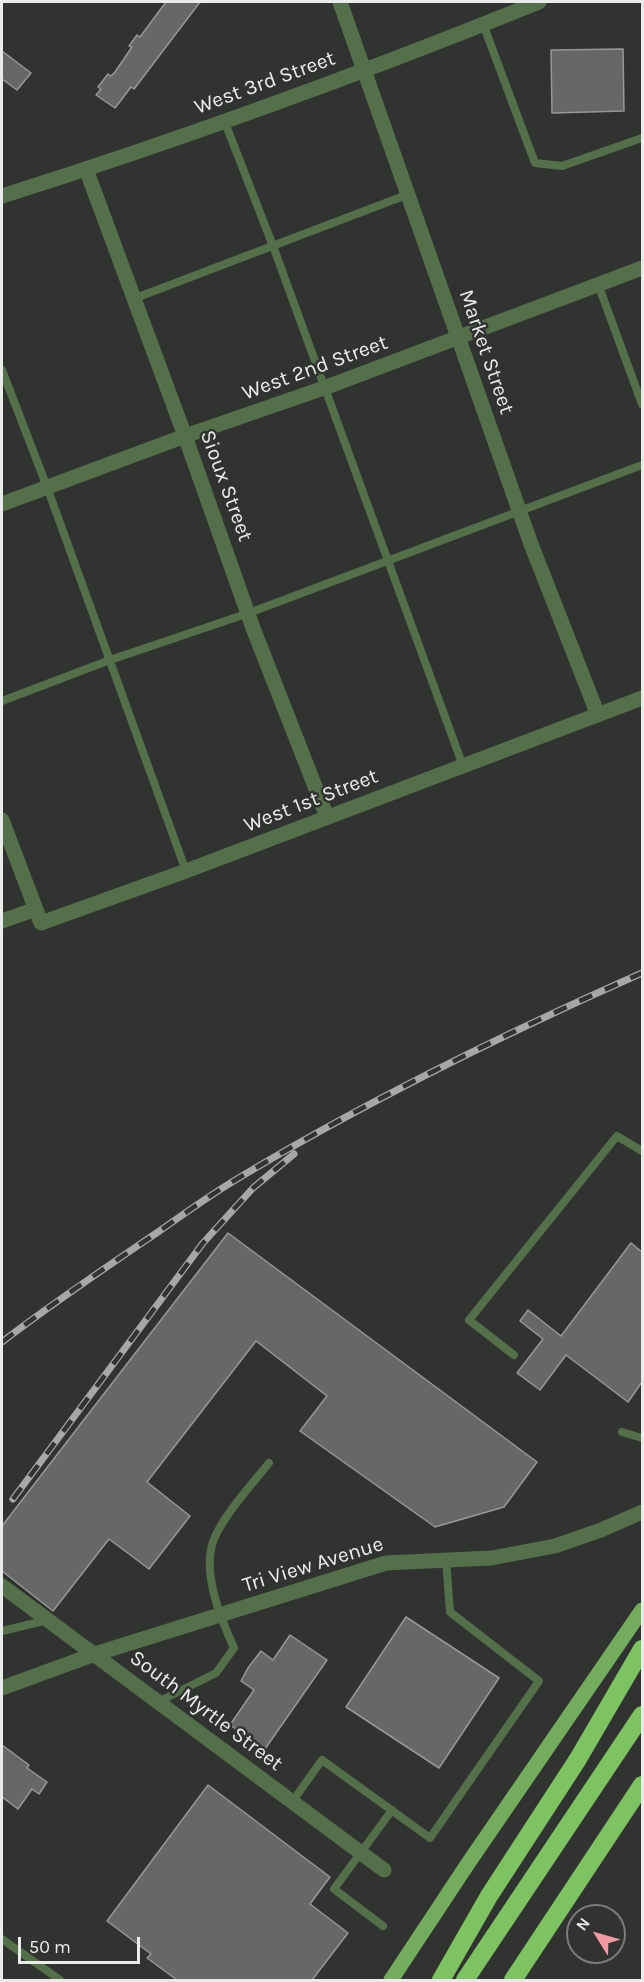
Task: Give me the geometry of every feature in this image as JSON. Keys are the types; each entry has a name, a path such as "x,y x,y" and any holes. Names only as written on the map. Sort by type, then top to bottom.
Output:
{"highway":[{"path":"441,1980 489,1896 578,1759 642,1649"},
{"path":"465,1980 642,1715"},
{"path":"513,1980 642,1785"}],"main road":[{"path":"391,1980 642,1610"}],"street":[{"name":"Market Street","path":"340,2 531,544 598,715"},
{"name":"West 3rd Street","path":"2,196 224,120 539,2"},
{"name":"Sioux Street","path":"86,169 249,613 327,817"},
{"name":"West 2nd Street","path":"2,504 185,436 324,388 642,268"},
{"name":"West 1st Street","path":"36,909 42,923 186,871 642,698"},
{"path":"2,820 36,909 2,921"},
{"name":"Tri View Avenue","path":"2,1688 95,1654 386,1563 491,1558 555,1546 601,1530 642,1512"},
{"name":"South Myrtle Street","path":"2,1586 384,1870"}],"lane":[{"path":"483,24 535,163 562,166 642,138"},
{"path":"224,120 273,246 463,766"},
{"path":"134,299 409,194"},
{"path":"597,284 642,404"},
{"path":"2,370 47,487 186,871"},
{"path":"2,701 110,660 249,613 642,465"},
{"path":"514,1355 469,1320 617,1136 642,1151"},
{"path":"622,1432 642,1438"},
{"path":"158,1702 216,1673 234,1648 220,1616 210,1570 213,1542 229,1514 269,1463"},
{"path":"292,1802 322,1760 430,1838 539,1681 450,1612 446,1559"},
{"path":"2,1631 48,1620"},
{"path":"383,1926 334,1889 392,1810"},
{"path":"2,1939 60,1980"}],"building":[{"path":"166,2 200,2 134,89 131,87 115,108 96,95 101,89 98,87 108,74 111,76 115,72 132,47 129,46 137,35 140,37"},
{"path":"623,49 624,111 552,113 551,50"},
{"path":"2,51 31,73 17,90 2,79"},
{"path":"228,1233 537,1462 504,1507 435,1527 300,1431 327,1396 256,1341 147,1482 190,1516 149,1569 109,1539 53,1611 2,1571 2,1526"},
{"path":"631,1243 642,1252 642,1382 628,1402 566,1355 540,1390 517,1373 543,1339 520,1321 528,1310 561,1336"},
{"path":"406,1617 499,1678 439,1768 346,1707"},
{"path":"290,1635 327,1660 265,1749 230,1725 254,1690 241,1681 248,1668 261,1651 273,1660"},
{"path":"2,1745 29,1765 27,1768 47,1782 39,1794 32,1789 18,1809 2,1797"},
{"path":"208,1785 330,1877 310,1904 348,1933 312,1980 177,1980 147,1958 151,1954 107,1921"}],"railway":[{"path":"2,1342 40,1313 207,1198 286,1150 436,1070 642,973"},
{"path":"13,1499 203,1243 253,1188 294,1154"}]}
